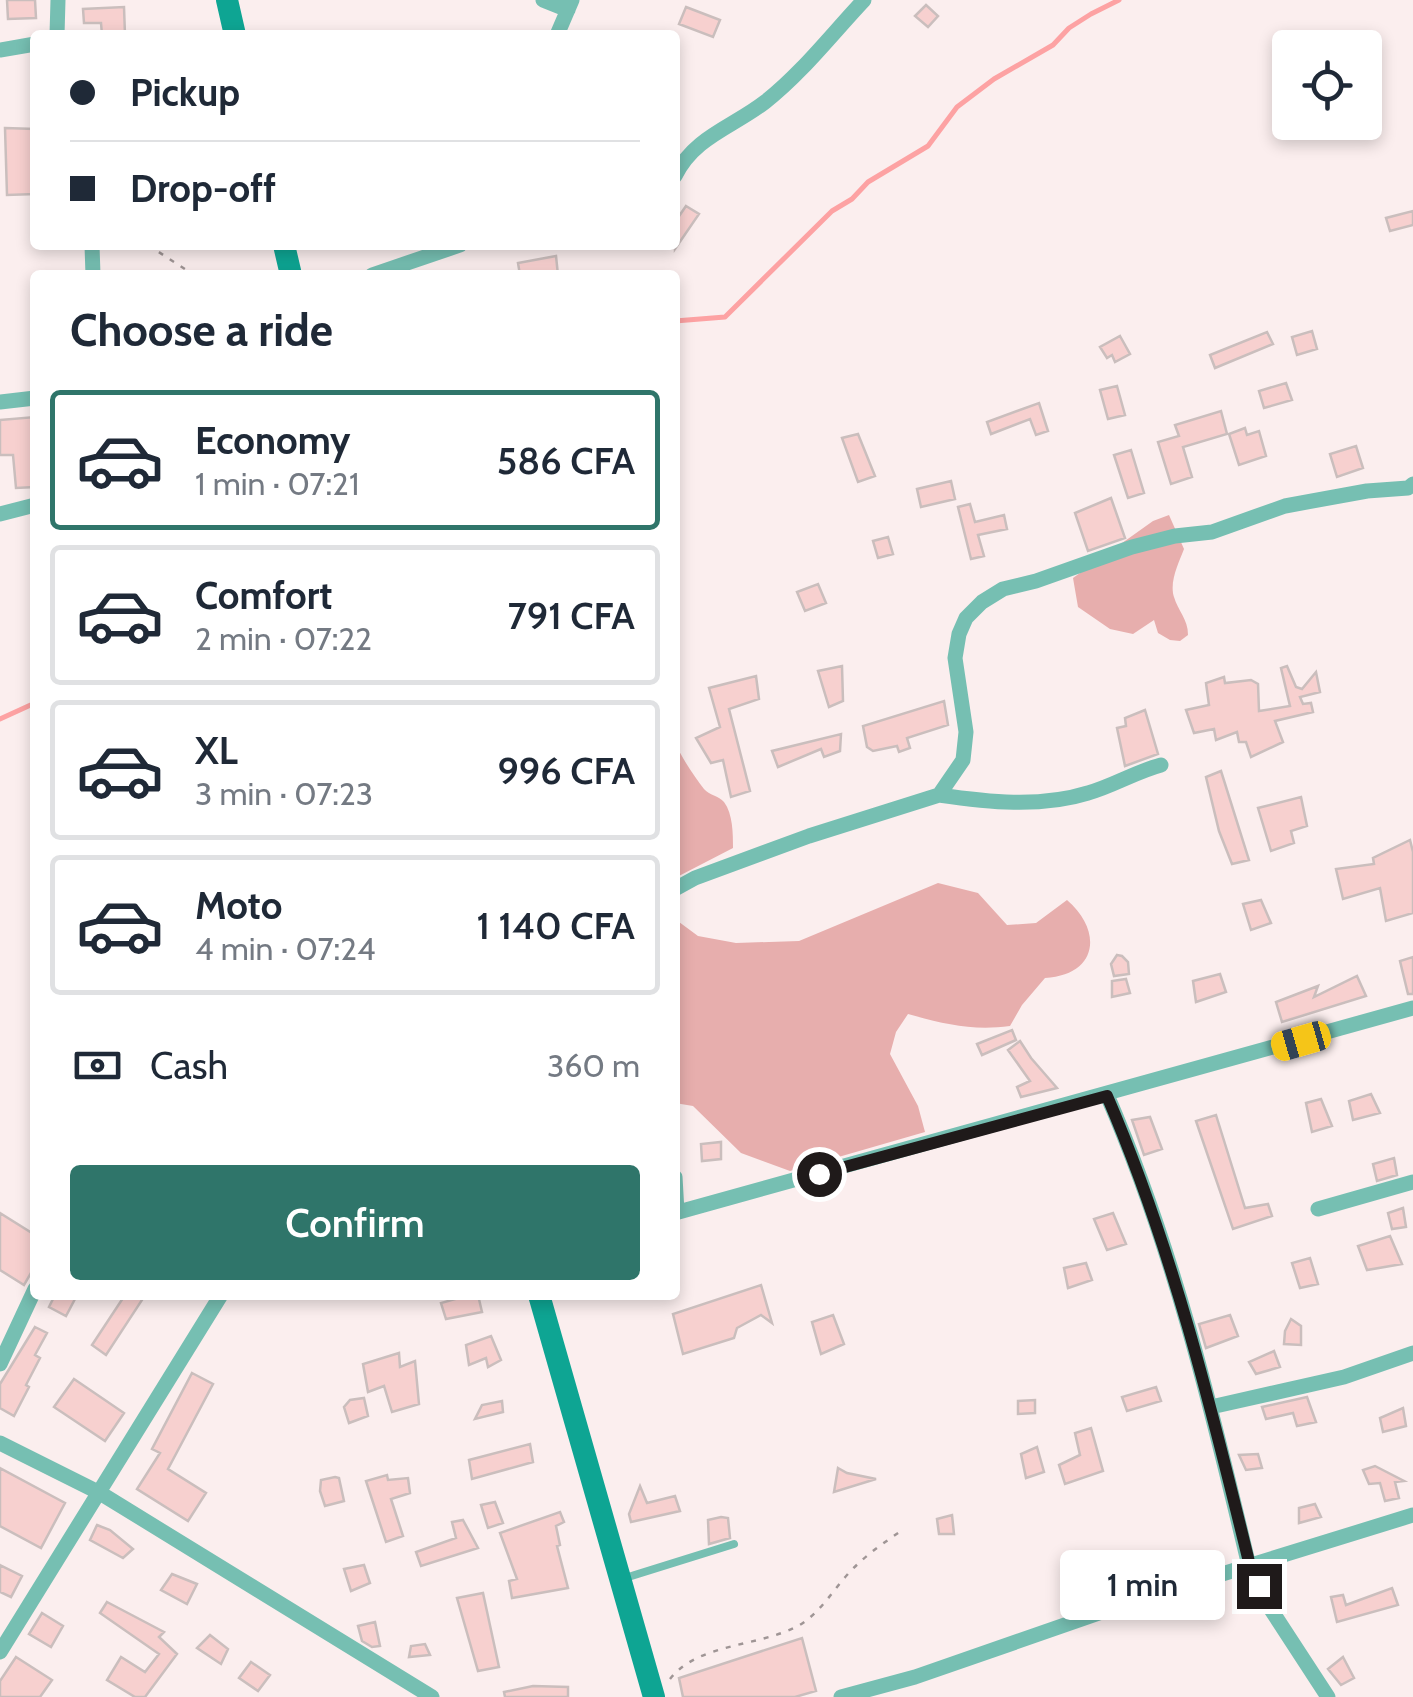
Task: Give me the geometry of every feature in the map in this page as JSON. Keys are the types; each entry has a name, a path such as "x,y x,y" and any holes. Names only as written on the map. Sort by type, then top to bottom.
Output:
{"main road":[{"path":"227,0 234,30"},
{"path":"540,1300 620,1580 659,1691"}],"street":[{"path":"57,30 58,0"},
{"path":"543,0 570,5 559,30"},
{"path":"680,165 709,135 765,102 864,0"},
{"path":"0,50 30,45"},
{"path":"387,270 445,250"},
{"path":"0,402 30,399"},
{"path":"939,795 963,760 966,732 955,658 959,634 966,618 1002,588 1036,581 1132,547 1212,532 1285,506 1367,490 1408,488 1413,484"},
{"path":"0,514 30,506"},
{"path":"680,887 809,836 939,795 982,801 1062,799 1089,793 1161,765"},
{"path":"680,1211 1107,1096 1413,1008"},
{"path":"1107,1096 1139,1169 1180,1296 1250,1566 1268,1605 1328,1697"},
{"path":"1318,1208 1413,1182"},
{"path":"0,1364 30,1300"},
{"path":"0,1652 219,1300"},
{"path":"1211,1407 1344,1377 1413,1353"},
{"path":"0,1442 100,1493 432,1697"},
{"path":"840,1697 914,1677 1125,1604 1413,1515"}],"lane":[{"path":"620,1580 734,1544"}],"path":[{"path":"156,250 186,270"},
{"path":"659,1691 682,1663 803,1623 860,1562 902,1531"}],"shaded area":[{"path":"1169,515 1184,549 1173,591 1188,635 1180,641 1170,640 1158,633 1154,620 1133,634 1110,629 1078,607 1073,578 1153,521"},
{"path":"680,751 704,789 727,807 733,848 680,875"},
{"path":"938,883 978,893 1007,925 1036,923 1067,900 1079,912 1090,938 1085,960 1063,975 1045,978 1010,1026 958,1026 908,1014 896,1032 890,1054 918,1106 925,1132 790,1171 741,1153 693,1106 680,1104 680,923 698,936 736,943 799,941"}],"building":[{"path":"7,0 35,0 36,18 8,19"},
{"path":"926,5 938,16 928,27 915,16"},
{"path":"124,7 125,30 102,30 101,23 84,23 83,9"},
{"path":"686,7 720,20 713,37 679,24"},
{"path":"5,128 30,129 30,194 7,195"},
{"path":"686,206 699,214 680,242 680,215"},
{"path":"1413,211 1413,225 1390,231 1386,218"},
{"path":"556,256 557,270 519,270 518,263"},
{"path":"1312,331 1317,349 1297,355 1292,337"},
{"path":"1267,332 1273,344 1215,368 1210,355"},
{"path":"1120,336 1130,354 1115,362 1100,347"},
{"path":"1286,383 1292,400 1264,408 1259,391"},
{"path":"1117,386 1125,415 1108,419 1100,390"},
{"path":"1039,403 1048,431 1036,435 1030,419 991,434 987,422"},
{"path":"1221,411 1227,434 1183,447 1192,477 1171,484 1158,442 1179,436 1175,425"},
{"path":"30,417 30,487 16,488 13,455 0,455 0,420"},
{"path":"1245,428 1247,435 1259,431 1266,456 1239,465 1229,434"},
{"path":"858,434 875,476 858,482 842,438"},
{"path":"1356,446 1363,468 1337,477 1330,454"},
{"path":"1131,450 1144,493 1128,498 1114,455"},
{"path":"951,481 955,499 921,507 917,489"},
{"path":"1111,498 1125,538 1088,551 1075,513"},
{"path":"970,504 975,522 1004,515 1007,529 978,535 984,556 971,559 958,507"},
{"path":"888,537 893,554 878,558 873,541"},
{"path":"818,584 826,603 805,611 797,592"},
{"path":"842,666 843,701 829,707 818,671"},
{"path":"1287,666 1296,687 1302,689 1316,672 1320,692 1300,697 1303,704 1311,703 1313,712 1275,721 1283,742 1251,757 1246,742 1239,742 1237,732 1216,740 1214,729 1194,733 1186,710 1209,705 1206,683 1224,677 1225,683 1251,680 1258,684 1259,711 1290,706 1281,668"},
{"path":"756,676 759,699 729,709 750,791 731,797 723,760 711,763 696,738 720,727 709,688"},
{"path":"944,701 948,725 907,738 910,748 899,752 897,746 873,751 867,747 863,726"},
{"path":"1145,710 1158,754 1125,766 1117,728 1126,726 1125,718"},
{"path":"841,734 840,751 824,757 821,749 778,767 772,751"},
{"path":"1221,771 1249,860 1232,864 1219,831 1206,777"},
{"path":"1301,797 1307,826 1291,831 1294,843 1271,851 1258,808"},
{"path":"1410,840 1413,913 1386,921 1380,888 1343,899 1336,869 1374,864 1373,858"},
{"path":"1261,900 1271,923 1251,930 1243,904"},
{"path":"1117,955 1128,962 1129,974 1114,976 1111,964"},
{"path":"1413,957 1413,994 1408,994 1400,961"},
{"path":"1220,974 1226,992 1196,1002 1193,981"},
{"path":"1357,976 1366,996 1282,1022 1276,1002 1318,986 1314,997"},
{"path":"1126,979 1130,993 1112,997 1112,981"},
{"path":"1012,1030 1016,1040 982,1055 977,1044"},
{"path":"1020,1041 1057,1088 1021,1097 1017,1087 1030,1081 1008,1050"},
{"path":"1371,1094 1380,1113 1353,1120 1349,1101"},
{"path":"1321,1099 1332,1126 1312,1132 1306,1103"},
{"path":"1216,1115 1245,1208 1268,1204 1272,1216 1233,1229 1196,1121"},
{"path":"1150,1117 1162,1149 1144,1155 1132,1120"},
{"path":"721,1142 721,1159 702,1161 701,1144"},
{"path":"1394,1158 1397,1175 1377,1181 1373,1164"},
{"path":"1403,1208 1406,1227 1392,1229 1388,1213"},
{"path":"0,1213 30,1232 30,1275 24,1285 0,1270"},
{"path":"1113,1213 1126,1244 1107,1250 1094,1219"},
{"path":"1390,1236 1402,1264 1367,1270 1358,1246"},
{"path":"1310,1258 1318,1284 1300,1288 1292,1263"},
{"path":"1086,1263 1092,1280 1068,1288 1064,1268"},
{"path":"761,1285 772,1323 761,1315 737,1328 734,1338 683,1354 673,1314"},
{"path":"52,1300 74,1300 66,1316 49,1307"},
{"path":"122,1300 142,1300 106,1355 92,1345"},
{"path":"479,1300 482,1312 446,1319 441,1303"},
{"path":"833,1315 844,1344 821,1354 812,1322"},
{"path":"1230,1315 1238,1336 1206,1348 1199,1324"},
{"path":"1291,1319 1301,1326 1301,1345 1284,1344"},
{"path":"35,1327 47,1333 35,1355 40,1358 26,1385 29,1387 14,1416 0,1408 0,1384"},
{"path":"491,1336 501,1360 488,1367 486,1358 469,1365 466,1345"},
{"path":"1274,1351 1280,1367 1256,1374 1249,1362"},
{"path":"399,1353 400,1367 415,1361 419,1404 392,1412 384,1386 368,1392 363,1364"},
{"path":"192,1373 213,1384 168,1469 206,1493 188,1521 137,1489 160,1453 152,1449"},
{"path":"74,1379 124,1413 105,1441 54,1407"},
{"path":"1156,1387 1161,1401 1127,1411 1122,1397"},
{"path":"1307,1397 1316,1422 1297,1426 1293,1413 1266,1419 1262,1407"},
{"path":"364,1398 368,1416 349,1423 344,1407 350,1400"},
{"path":"1035,1400 1035,1413 1018,1414 1018,1401"},
{"path":"502,1401 503,1412 475,1419 482,1405"},
{"path":"1403,1408 1406,1426 1383,1432 1380,1418"},
{"path":"1091,1428 1103,1471 1065,1484 1059,1465 1080,1455 1075,1433"},
{"path":"530,1444 533,1462 472,1479 469,1460"},
{"path":"1037,1447 1044,1472 1026,1478 1021,1454"},
{"path":"1258,1454 1262,1468 1246,1470 1239,1455"},
{"path":"1375,1466 1404,1481 1395,1482 1399,1498 1385,1501 1380,1483 1369,1484 1363,1470"},
{"path":"0,1468 65,1503 41,1548 0,1526"},
{"path":"838,1468 847,1473 876,1479 834,1492"},
{"path":"387,1475 388,1480 408,1478 410,1493 391,1499 403,1536 386,1542 366,1481"},
{"path":"339,1478 344,1501 325,1506 321,1480"},
{"path":"640,1486 647,1503 675,1496 680,1511 631,1522 629,1514"},
{"path":"495,1502 503,1523 488,1528 481,1505"},
{"path":"1315,1504 1321,1517 1299,1523 1299,1508"},
{"path":"560,1512 564,1522 556,1526 560,1545 557,1546 568,1588 512,1598 509,1581 517,1579 500,1533"},
{"path":"952,1515 954,1534 939,1534 937,1519"},
{"path":"728,1518 730,1538 709,1544 708,1520"},
{"path":"463,1520 478,1548 421,1566 416,1552 456,1538 452,1522"},
{"path":"97,1525 110,1530 133,1549 123,1558 90,1540"},
{"path":"0,1565 22,1576 11,1597 0,1592"},
{"path":"364,1565 370,1583 351,1591 344,1569"},
{"path":"172,1574 197,1584 187,1604 161,1590"},
{"path":"1392,1588 1398,1605 1337,1622 1331,1597 1343,1595 1346,1605"},
{"path":"483,1593 499,1667 478,1671 457,1598"},
{"path":"107,1602 164,1632 159,1637 177,1654 145,1697 135,1697 107,1680 121,1657 145,1672 159,1654 100,1613"},
{"path":"42,1613 63,1626 51,1647 29,1634"},
{"path":"375,1622 380,1646 372,1647 362,1641 358,1626"},
{"path":"210,1635 228,1649 221,1664 197,1648"},
{"path":"802,1638 816,1691 795,1697 683,1697 679,1678"},
{"path":"425,1644 430,1655 409,1657 411,1646"},
{"path":"16,1657 52,1680 40,1697 0,1697 0,1681"},
{"path":"1343,1657 1354,1678 1341,1685 1328,1669"},
{"path":"251,1662 270,1675 258,1691 239,1678"},
{"path":"533,1686 568,1687 568,1697 505,1697 504,1692"}],"waterway":[{"path":"680,321 725,317 832,211 852,199 868,182 928,146 957,107 994,79 1053,45 1069,28 1119,0"},
{"path":"0,719 30,705"}],"route":[{"path":"819,1174 1107,1096 1139,1169 1180,1296 1250,1566 1259,1586"}]}
